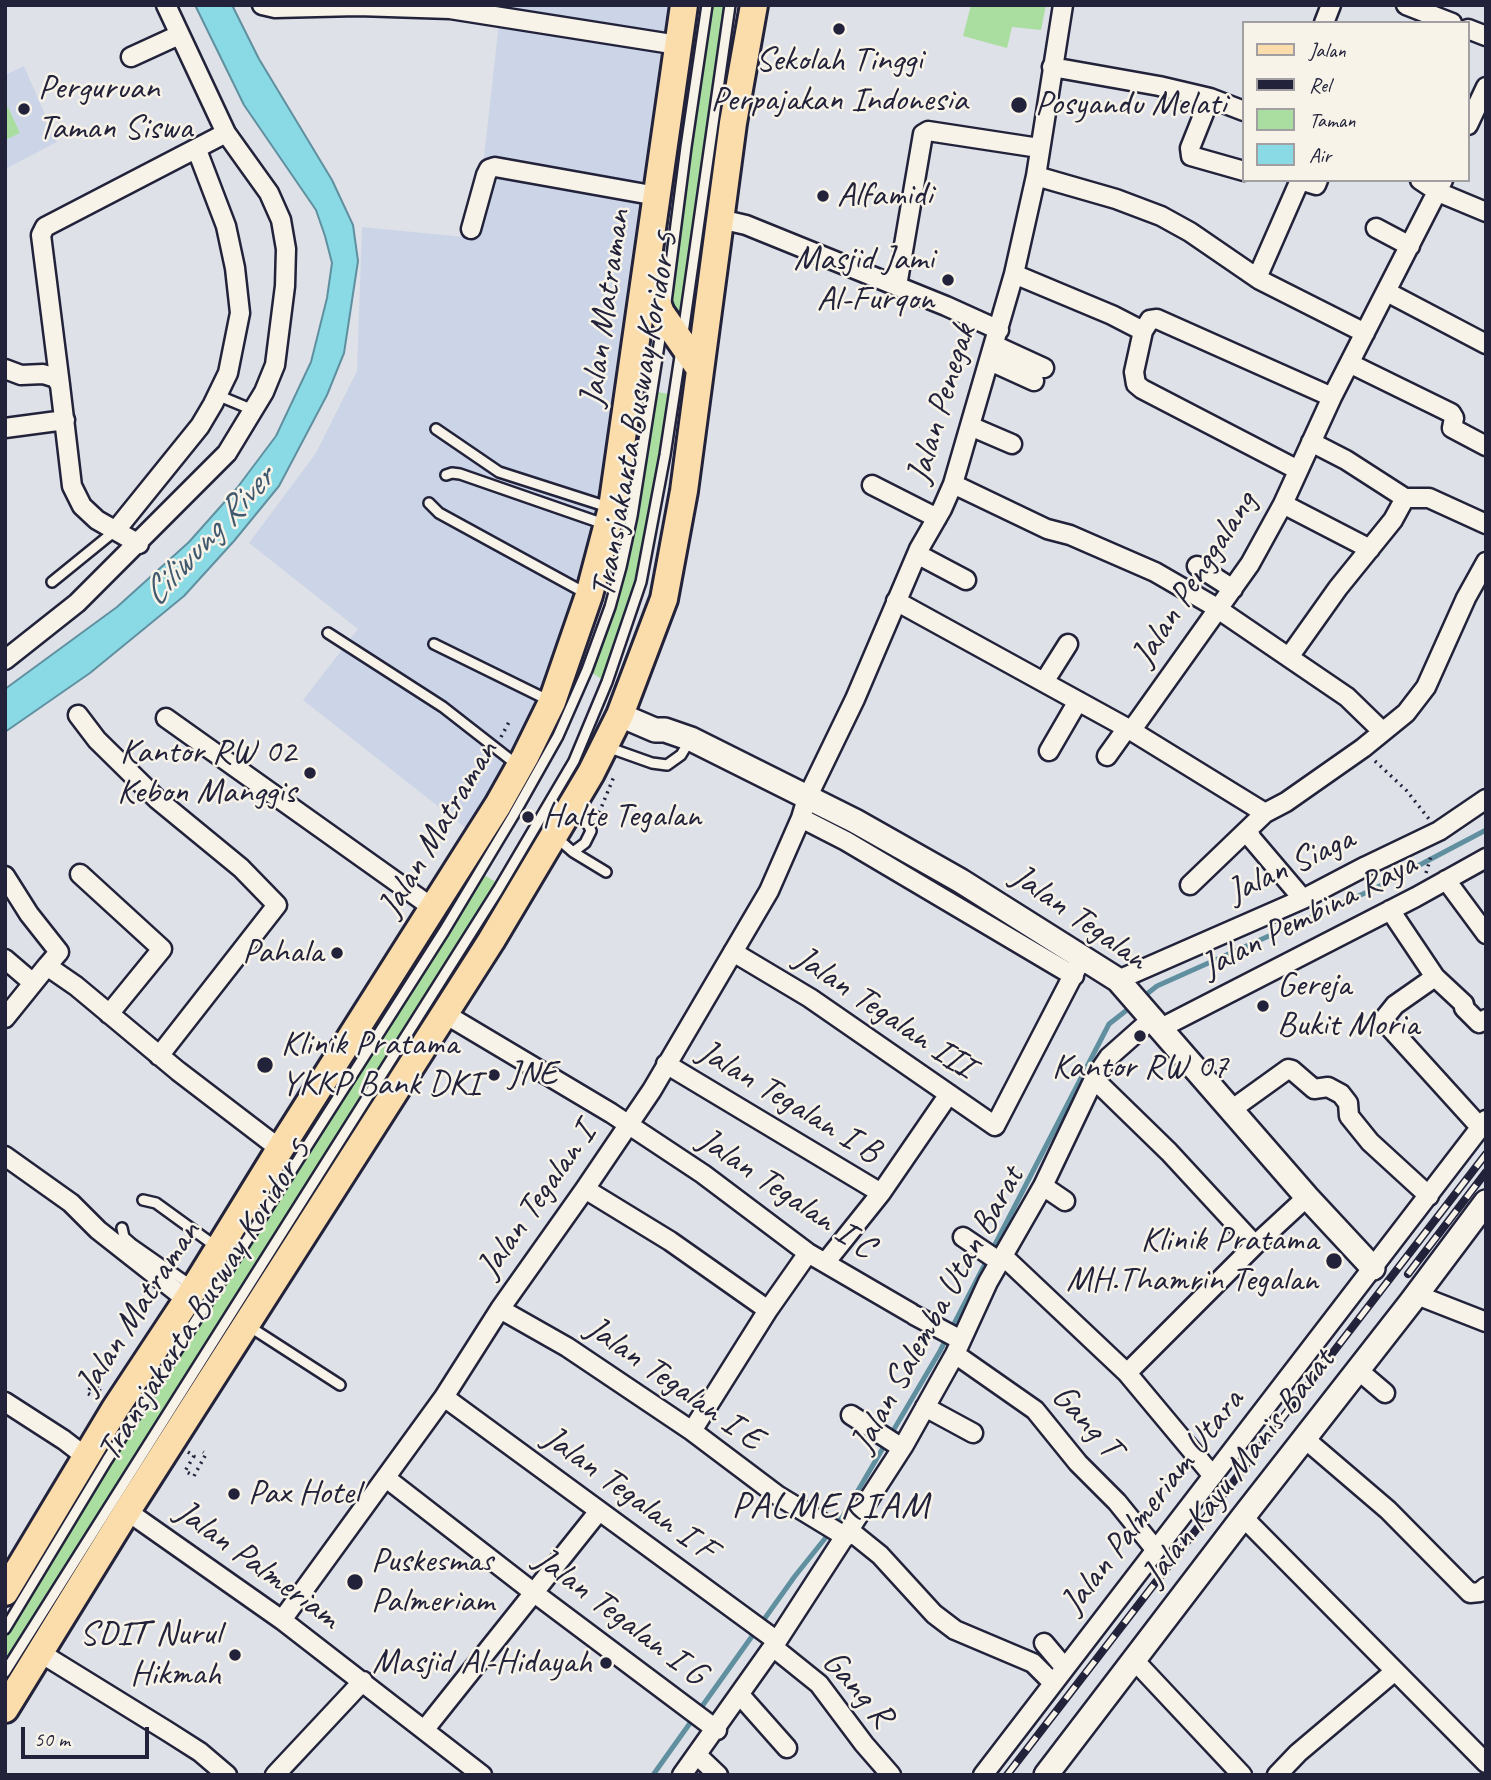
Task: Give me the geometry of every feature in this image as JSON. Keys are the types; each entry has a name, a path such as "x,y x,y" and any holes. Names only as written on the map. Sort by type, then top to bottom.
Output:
{"main road":[{"name":"Jalan Matraman","path":"5,1592 86,1457 433,908 519,767 551,702 589,595 610,516 684,5"},
{"name":"Jalan Matraman","path":"690,5 652,271 652,290 664,317 700,369"},
{"path":"733,123 740,5"},
{"path":"5,1709 127,1511 445,1014 564,844 571,809 622,708 664,599 684,491 733,123 754,5"}],"street":[{"path":"5,660 77,603 139,544 227,453 253,411 275,365 282,316 286,249 281,220 269,193 226,133 166,5"},
{"path":"262,5 275,8 408,6 450,9 678,45"},
{"name":"Jalan Penegak","path":"804,808 855,699 917,554 953,484 1014,274 1036,176 1063,5"},
{"path":"1407,5 1447,21"},
{"path":"131,57 180,35"},
{"path":"1052,67 1148,83 1210,98 1242,110"},
{"path":"1470,121 1486,87"},
{"path":"1210,98 1189,148 1191,156 1242,169"},
{"path":"1470,126 1486,133"},
{"path":"897,286 924,132 1039,148"},
{"path":"139,544 97,520 82,506 72,486 41,235 45,227 226,133"},
{"path":"116,530 200,426 228,373 240,313 235,268 226,226 197,149"},
{"path":"471,229 486,175 489,169 495,167 657,196"},
{"path":"1036,176 1116,199 1161,216 1190,232 1257,278 1365,333"},
{"path":"1257,278 1298,182"},
{"path":"1441,186 1486,212"},
{"name":"Jalan Penggalang","path":"1107,756 1250,565 1283,504 1332,397 1441,186"},
{"path":"720,219 746,225 897,286 1039,375"},
{"path":"1376,228 1410,246"},
{"path":"1014,274 1143,331"},
{"path":"1387,292 1486,344"},
{"path":"1298,470 1136,384 1134,372 1143,331 1150,320 1157,319 1332,397"},
{"path":"1351,364 1451,413 1454,418 1452,428 1486,446"},
{"path":"5,369 21,375 50,375 60,385"},
{"path":"5,428 65,420"},
{"path":"970,426 1012,444"},
{"path":"1311,442 1346,460 1405,498 1429,498 1486,524"},
{"path":"953,484 1047,529 1070,535 1154,572 1219,609 1347,697 1382,731"},
{"path":"872,485 937,518"},
{"path":"1289,657 1338,587 1393,520 1405,498"},
{"path":"1283,504 1370,549"},
{"path":"917,554 966,580"},
{"path":"1190,885 1265,813 1275,809 1363,748 1419,699 1442,656 1466,598 1485,564"},
{"path":"1197,566 1233,589"},
{"path":"896,601 1129,729 1265,813"},
{"path":"1044,682 1068,644"},
{"path":"1049,751 1078,701"},
{"name":"Jalan Tegalan","path":"622,708 657,720 665,730 691,739 804,808 961,881 1078,966 1123,985 1307,1197 1373,1268"},
{"path":"78,715 97,740 157,799 241,868 277,905 159,1056"},
{"path":"166,718 433,908"},
{"name":"Jalan Siaga","path":"1123,985 1439,831 1486,799"},
{"name":"Jalan Tegalan I","path":"282,1620 444,1397 500,1309 652,1090 769,891 804,808"},
{"path":"1248,831 1303,899"},
{"name":"Jalan Pembina Raya","path":"1155,1020 1390,910 1486,858"},
{"path":"80,874 162,949 109,1014"},
{"path":"5,876 29,914 59,952 5,1018"},
{"path":"1446,880 1486,934"},
{"path":"1390,910 1435,977 1464,1004 1464,1008 1479,1023 1486,1019"},
{"name":"Jalan Tegalan III","path":"733,952 810,998 993,1125 998,1123 1078,966"},
{"path":"5,959 33,983"},
{"path":"47,966 280,1149"},
{"path":"1435,977 1395,1005 1383,1020 1483,1124"},
{"name":"Jalan Tegalan I C","path":"445,1014 555,1078 628,1125 703,1174 807,1253 916,1316 957,1344"},
{"name":"Jalan Salemba Utan Barat","path":"682,1775 697,1755 710,1725 740,1695 840,1531 902,1448 1001,1259 1043,1186 1094,1079 1109,1057 1155,1020"},
{"name":"Jalan Tegalan I B","path":"666,1064 881,1193"},
{"path":"1231,1110 1288,1069 1292,1070 1314,1089 1328,1087 1341,1094 1348,1103 1349,1116 1370,1142 1429,1196"},
{"path":"1094,1079 1169,1152 1255,1245"},
{"path":"825,1263 881,1193 949,1094"},
{"name":"Jalan Palmeriam Utara","path":"983,1775 1483,1124"},
{"path":"5,1156 71,1203 98,1230 191,1294"},
{"path":"1043,1186 1065,1201"},
{"path":"585,1189 670,1241 768,1310"},
{"path":"1127,1373 1307,1197"},
{"name":"Jalan Kayu Manis Barat","path":"1046,1775 1486,1202"},
{"path":"963,1237 1001,1259 1127,1373 1213,1476"},
{"path":"692,1431 807,1253"},
{"path":"1417,1295 1486,1322"},
{"name":"Jalan Tegalan I E","path":"500,1309 566,1347 692,1431 777,1495 880,1555 934,1614 955,1630 1033,1664 1053,1683"},
{"name":"Gang T","path":"957,1344 1035,1410 1155,1549"},
{"path":"1358,1370 1385,1393"},
{"name":"Jalan Tegalan I F","path":"444,1397 772,1641"},
{"path":"5,1402 86,1457"},
{"path":"925,1407 972,1433"},
{"path":"851,1415 902,1448"},
{"path":"1305,1439 1388,1510 1470,1593 1480,1592 1486,1587"},
{"name":"Jalan Tegalan I G","path":"386,1478 710,1725"},
{"name":"Jalan Palmeriam","path":"127,1511 282,1620 482,1775"},
{"path":"425,1729 599,1511"},
{"path":"1242,1517 1486,1763"},
{"name":"Gang R","path":"772,1641 819,1684 891,1775"},
{"path":"1044,1643 1065,1668"},
{"path":"39,1652 200,1752 227,1775"},
{"path":"1135,1661 1242,1775"},
{"path":"1313,1749 1396,1673"},
{"path":"1277,1775 1297,1753 1396,1673"},
{"path":"275,1775 363,1681"},
{"path":"740,1695 787,1748"},
{"path":"697,1755 718,1775"}],"lane":[{"name":"Transjakarta Busway Koridor 5","path":"5,1629 107,1460 451,919 558,736 610,607 632,516 664,317 685,147 708,5"},
{"name":"Transjakarta Busway Koridor 5","path":"5,1672 498,890 574,761 607,682 641,582 665,455 730,5"},
{"path":"218,395 253,411"},
{"path":"436,429 499,472 610,516"},
{"path":"446,475 460,474 610,516"},
{"path":"429,503 439,513 589,595"},
{"path":"52,582 116,530"},
{"path":"328,633 443,707 519,767"},
{"path":"434,644 551,702"},
{"path":"605,746 652,763 667,765 681,755 691,739"},
{"path":"564,844 606,872"},
{"path":"143,1200 156,1203 219,1249"},
{"path":"122,1228 124,1237 191,1294"},
{"path":"246,1324 340,1385"}],"path":[{"path":"1363,748 1406,790 1439,831"},
{"path":"1426,875 1433,852"},
{"path":"87,1393 95,1380 100,1383 96,1389 101,1391"},
{"path":"194,1456 185,1471 194,1476 206,1454 203,1452"}],"shaded area":[{"path":"501,5 686,5 593,582 477,837 303,700 358,629 249,543 316,453 357,371 362,227 475,238"},
{"name":"Perguruan Taman Siswa","path":"24,66 57,142 5,169 5,75"}],"green space":[{"path":"707,5 730,5 681,349 660,343"},
{"path":"971,5 1046,5 1041,30 1012,27 1007,48 963,36"},
{"path":"8,107 20,133 5,140 5,109"},
{"path":"652,391 674,395 641,582 607,682 587,670 610,607"},
{"path":"479,872 501,885 5,1674 5,1629"}],"water":[{"name":"Ciliwung River","path":"195,5 232,5 259,59 332,180 353,225 358,261 344,353 327,395 279,486 234,541 184,596 90,673 5,732 5,689 117,607 189,542 237,488 276,436 311,362 327,298 332,263 325,236 316,210 244,105"}],"waterway":[{"path":"1143,997 1157,986 1374,889 1486,830"},
{"path":"653,1775 795,1576 843,1516 940,1351 1109,1024 1132,1006"}],"railway":[{"path":"1007,1775 1486,1154"},
{"path":"1408,1274 1486,1172"}],"place":[{"name":"Sekolah Tinggi Perpajakan Indonesia","path":"839,29"},
{"name":"Posyandu Melati","path":"1019,105"},
{"name":"Perguruan Taman Siswa","path":"24,109"},
{"name":"Alfamidi","path":"823,196"},
{"name":"Masjid Jami Al-Furqon","path":"948,280"},
{"name":"Kantor RW 02 Kebon Manggis","path":"310,773"},
{"name":"Halte Tegalan","path":"528,817"},
{"name":"Pahala","path":"337,953"},
{"name":"Gereja Bukit Moria","path":"1263,1006"},
{"name":"Kantor RW 07","path":"1140,1036"},
{"name":"Klinik Pratama YKKP Bank DKI","path":"265,1065"},
{"name":"JNE","path":"494,1075"},
{"name":"Klinik Pratama MH.Thamrin Tegalan","path":"1334,1261"},
{"name":"Pax Hotel","path":"234,1494"},
{"name":"Puskesmas Palmeriam","path":"355,1582"},
{"name":"SDIT Nurul Hikmah","path":"235,1655"},
{"name":"Masjid Al-Hidayah","path":"606,1663"}],"district":[{"name":"PALMERIAM","path":"831,1507"}]}
